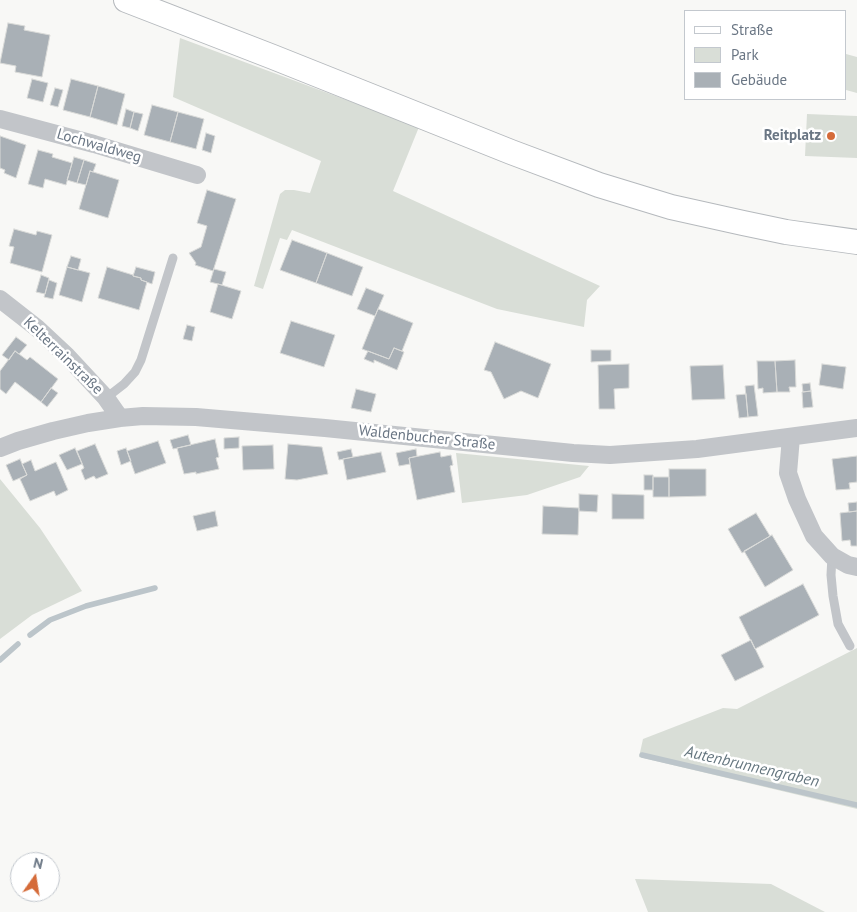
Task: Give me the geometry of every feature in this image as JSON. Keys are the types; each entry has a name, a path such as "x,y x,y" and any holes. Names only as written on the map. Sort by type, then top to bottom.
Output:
{"main road":[{"path":"126,0 598,185 743,224 857,242"}],"street":[{"name":"Lochwaldweg","path":"0,119 94,144 197,175"},
{"name":"Kelterrainstraße","path":"0,299 37,328 68,356 106,398 120,418"},
{"name":"Waldenbucher Straße","path":"0,448 53,431 88,423 143,416 196,417 610,455 697,448 857,428"},
{"path":"791,437 788,473 796,499 814,536 832,556 848,565 857,567"}],"lane":[{"path":"106,398 124,384 135,372 141,360 173,258"},
{"path":"832,556 831,575 838,624 850,646"}],"green space":[{"path":"180,38 419,127 393,191 600,286 587,300 584,327 497,309 292,230 287,240 280,238 263,289 254,286 280,194 285,190 310,193 321,161 173,97"},
{"path":"847,54 857,57 857,93 847,90"},
{"name":"Reitplatz","path":"807,114 857,116 857,158 805,156"},
{"path":"456,453 589,466 580,477 527,495 462,503"},
{"path":"0,479 40,528 82,591 32,615 0,639"},
{"path":"857,648 857,809 639,757 643,739 723,708 737,709"},
{"path":"635,879 771,884 825,912 648,912"}],"building":[{"path":"8,23 25,26 24,30 50,35 42,77 15,72 16,66 0,63"},
{"path":"32,79 48,83 43,102 27,98"},
{"path":"71,79 98,86 90,117 63,110"},
{"path":"98,86 125,94 117,125 90,117"},
{"path":"55,88 63,90 58,107 50,105"},
{"path":"152,105 178,112 170,142 144,135"},
{"path":"126,109 134,112 130,128 122,126"},
{"path":"134,112 143,114 138,131 130,128"},
{"path":"178,112 204,119 196,149 170,142"},
{"path":"206,133 215,136 211,153 202,150"},
{"path":"0,136 26,145 16,178 4,173 5,170 0,168"},
{"path":"38,150 53,154 52,157 72,163 66,185 45,179 43,188 28,184"},
{"path":"74,157 84,160 77,183 67,180"},
{"path":"84,160 96,164 93,172 90,171 86,185 77,183"},
{"path":"90,171 119,180 108,218 79,209"},
{"path":"207,190 236,199 213,271 195,265 196,263 189,253 201,247 207,226 197,223"},
{"path":"14,229 36,235 37,231 52,235 42,272 10,263 14,247 9,246"},
{"path":"292,240 327,253 316,283 280,270"},
{"path":"327,253 363,267 352,296 316,283"},
{"path":"71,256 81,259 78,270 67,267"},
{"path":"67,267 90,273 82,302 59,295"},
{"path":"107,267 141,278 141,280 147,282 139,310 98,298"},
{"path":"136,267 155,272 152,284 133,276"},
{"path":"214,269 226,272 222,285 210,282"},
{"path":"41,275 49,278 45,294 36,292"},
{"path":"49,280 57,283 53,299 44,297"},
{"path":"218,284 241,291 232,319 210,312"},
{"path":"366,288 384,295 375,316 357,309"},
{"path":"378,309 413,323 402,351 394,348 389,359 362,349"},
{"path":"291,321 335,335 324,367 280,353"},
{"path":"187,325 195,327 192,341 183,339"},
{"path":"16,337 27,345 19,354 15,351 9,360 2,355"},
{"path":"495,342 551,364 538,398 521,391 504,399 491,372 484,370"},
{"path":"394,348 404,352 397,370 374,360 374,363 364,359 368,351 389,359"},
{"path":"591,350 611,350 611,361 591,362"},
{"path":"15,351 27,360 30,357 58,379 41,402 15,382 6,394 0,389 0,371"},
{"path":"795,360 796,387 789,387 790,392 777,392 775,361"},
{"path":"757,361 775,361 777,392 763,393 763,388 758,389"},
{"path":"629,364 629,388 614,389 615,409 599,409 598,365"},
{"path":"822,364 846,367 843,389 819,385"},
{"path":"723,365 725,399 692,400 690,366"},
{"path":"810,383 811,391 803,392 802,384"},
{"path":"754,385 758,416 748,417 745,386"},
{"path":"51,388 58,393 47,407 41,402"},
{"path":"356,389 376,394 371,412 351,408"},
{"path":"811,391 813,407 803,408 802,392"},
{"path":"746,394 748,417 739,418 736,395"},
{"path":"188,435 191,445 173,449 170,440"},
{"path":"239,437 239,448 224,449 224,438"},
{"path":"215,439 219,457 216,458 219,469 196,474 196,472 184,474 177,448"},
{"path":"158,441 166,463 135,474 127,451"},
{"path":"95,444 108,474 96,479 94,476 85,480 81,470 84,468 77,451"},
{"path":"288,444 322,447 328,474 297,480 285,479"},
{"path":"273,445 274,469 243,470 242,446"},
{"path":"75,448 82,464 67,470 59,455"},
{"path":"126,448 131,461 121,465 117,451"},
{"path":"351,449 353,457 339,460 337,452"},
{"path":"416,449 417,456 409,458 410,464 399,466 396,453"},
{"path":"381,452 386,472 347,480 343,459"},
{"path":"440,452 441,457 451,455 453,465 450,466 455,492 417,500 409,458"},
{"path":"857,456 857,482 849,483 850,489 836,490 832,459"},
{"path":"20,459 27,475 13,481 6,465"},
{"path":"31,460 35,471 56,462 68,490 56,496 54,491 30,501 20,479 27,475 22,464"},
{"path":"669,469 706,469 706,496 669,497"},
{"path":"644,475 653,475 653,490 644,490"},
{"path":"653,477 669,477 669,497 653,497"},
{"path":"579,494 598,495 597,512 579,511"},
{"path":"612,494 644,495 644,519 612,519"},
{"path":"857,502 857,511 849,512 848,503"},
{"path":"543,506 579,508 578,535 542,534"},
{"path":"215,511 218,526 197,531 193,516"},
{"path":"857,511 857,546 851,546 850,540 842,541 840,513"},
{"path":"756,513 770,536 742,553 728,529"},
{"path":"772,535 793,570 765,587 744,551"},
{"path":"803,584 819,615 755,649 739,617"},
{"path":"751,640 764,667 735,681 721,655"}],"waterway":[{"path":"30,635 50,620 86,606 155,588"},
{"path":"0,660 18,644"},
{"name":"Autenbrunnengraben","path":"642,755 857,805"}],"place":[{"name":"Reitplatz","path":"831,136"}]}
